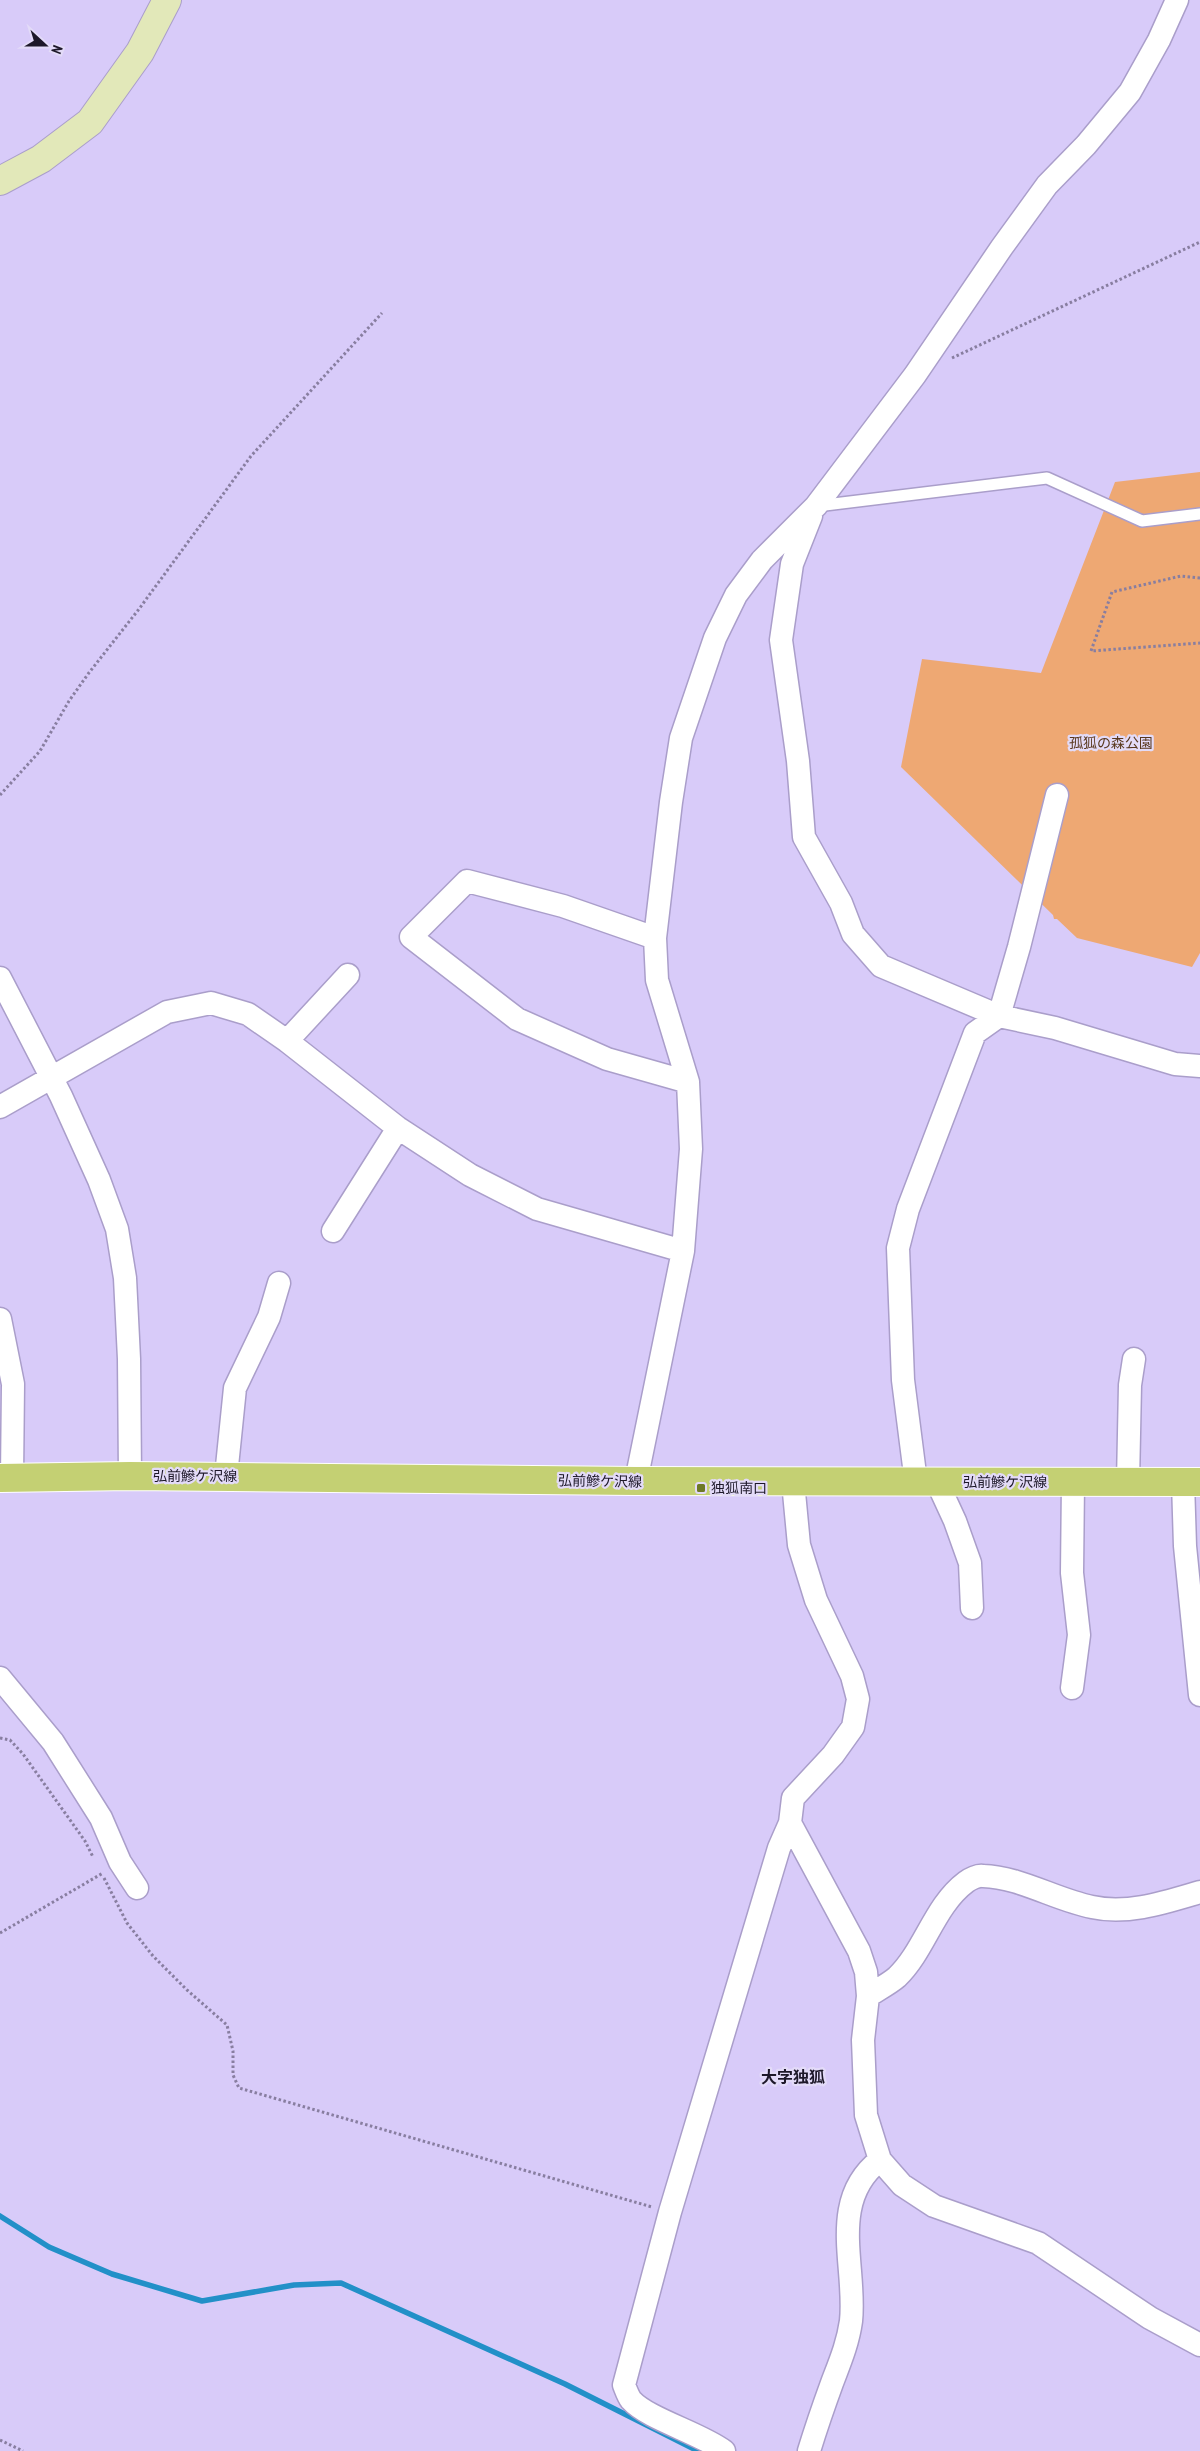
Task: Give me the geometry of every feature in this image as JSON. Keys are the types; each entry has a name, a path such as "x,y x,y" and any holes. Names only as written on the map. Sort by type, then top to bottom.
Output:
{"main road":[{"name":"弘前鰺ケ沢線","path":"6,1478 226,1476 636,1482 1191,1482"}],"street":[{"path":"0,181 40,159 90,122 140,52 167,0"},
{"path":"636,1482 683,1251 691,1149 688,1082 657,980 655,938 670,802 681,738 714,638 736,595 762,560 816,506 915,375 1002,247 1047,185 1086,145 1130,92 1159,40 1177,0"},
{"path":"816,506 792,564 781,640 798,761 804,837 841,902 853,934 881,966 1000,1016 1055,1028 1175,1064 1200,1066"},
{"path":"972,1608 970,1563 955,1521 926,1482 903,1380 898,1248 908,1209 974,1033 1000,1016 1020,948 1057,795"},
{"path":"655,938 563,906 467,881 411,937 517,1018 607,1060 688,1082"},
{"path":"287,1041 348,975"},
{"path":"0,978 51,1078 99,1180 117,1228 125,1278 129,1359 130,1476"},
{"path":"0,1108 167,1012 211,1003 248,1014 287,1041 398,1128 470,1175 537,1209 683,1251"},
{"path":"333,1231 398,1128"},
{"path":"226,1476 235,1388 269,1318 279,1283"},
{"path":"0,1319 13,1384 6,1478"},
{"path":"1128,1482 1130,1385 1134,1359"},
{"path":"724,2451 714,2443 650,2413 630,2399 624,2385 670,2212 779,1848 790,1823 793,1798 833,1755 852,1727 858,1699 852,1676 816,1600 799,1545 793,1482"},
{"path":"1072,1688 1079,1635 1072,1573 1073,1482"},
{"path":"1191,1482 1185,1546 1200,1695"},
{"path":"0,1678 53,1742 102,1818 111,1868 136,1888"},
{"path":"790,1823 802,1841 858,1951 866,1972 868,1996 863,2040 866,2116 880,2160 902,2185 934,2206 1038,2243 1150,2318 1200,2345"},
{"path":"868,1996 897,1977 918,1949 949,1898 966,1882 981,1875 1008,1881 1093,1908 1114,1909 1156,1905 1200,1892"},
{"path":"808,2451 845,2350 851,2319 847,2233 853,2198 867,2170 880,2160"}],"lane":[{"path":"816,506 1047,478 1142,520 1200,514"}],"path":[{"path":"947,361 1200,242"},
{"path":"0,795 40,751 69,701 88,674 139,609 251,456 382,313"},
{"path":"1200,578 1181,576 1112,592 1091,651 1200,643"},
{"path":"0,1738 10,1740 23,1754 85,1841 111,1868 127,1923 153,1956 187,1990 227,2025 233,2051 233,2075 239,2088 670,2212"},
{"path":"0,1933 111,1868"},
{"path":"0,2440 23,2451"}],"green space":[{"name":"孤狐の森公園","path":"1200,472 1200,953 1192,967 1077,938 1057,919 1054,919 1053,915 901,767 922,659 1041,673 1115,482"}],"waterway":[{"path":"0,2216 49,2247 112,2274 202,2301 294,2285 341,2283 565,2384 698,2451"}],"place":[{"name":"独狐南口","path":"701,1488"}],"district":[{"name":"大字独狐","path":"793,2077"}]}
